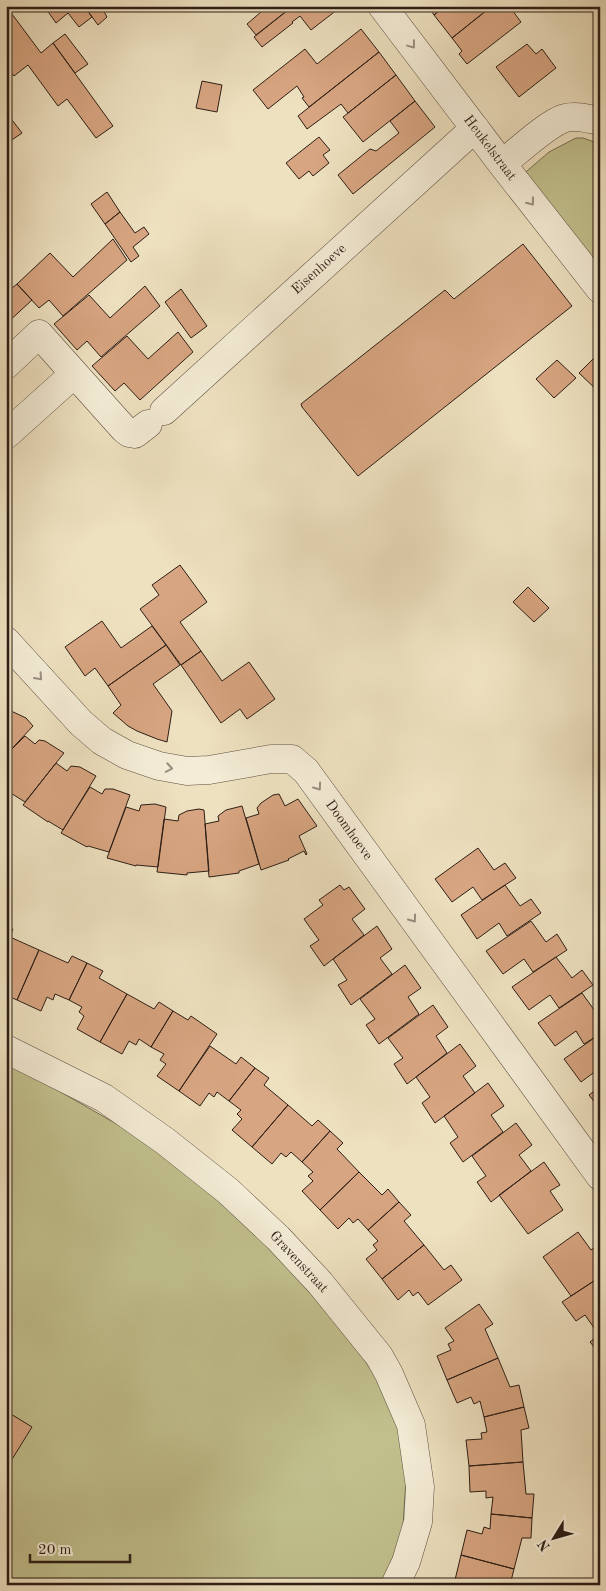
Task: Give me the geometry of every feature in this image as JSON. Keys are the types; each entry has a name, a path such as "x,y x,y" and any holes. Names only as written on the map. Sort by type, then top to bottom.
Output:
{"street":[{"name":"Heukelstraat","path":"382,6 474,128 600,288"},
{"path":"502,164 554,122 566,118 579,117 600,122"},
{"name":"Eisenhoeve","path":"6,365 39,334 129,433 135,434 474,128"},
{"path":"6,435 74,374"},
{"name":"Doomhoeve","path":"6,641 81,723 102,741 127,755 159,766 187,771 209,770 271,759 292,759 306,771 600,1176"},
{"name":"Gravenstraat","path":"6,1049 104,1098 165,1141 228,1191 278,1238 320,1283 379,1356 411,1425 420,1487 418,1522 406,1562 395,1585"}],"shaded area":[{"path":"576,138 583,138 600,144 600,274 520,177 549,152"},
{"path":"6,1065 24,1071 134,1134 230,1208 299,1276 356,1347 392,1402 407,1464 402,1543 382,1585 6,1585"}],"building":[{"path":"6,6 41,53 53,43 113,126 96,138 67,99 58,106 28,65 14,76 6,66"},
{"path":"44,6 84,6 92,17 79,27 68,13 56,23"},
{"path":"84,6 101,6 107,17 98,25"},
{"path":"268,6 293,6 256,35 247,24"},
{"path":"293,6 342,6 311,30 300,16 262,47 254,37"},
{"path":"428,6 445,6 434,15"},
{"path":"445,6 492,6 452,38 434,15"},
{"path":"492,6 509,6 521,22 467,64 459,54 462,51 452,38"},
{"path":"361,29 379,52 309,107 302,98 304,97 297,86 268,109 253,90 305,49 317,64"},
{"path":"65,34 88,64 75,73 53,43"},
{"path":"527,44 536,54 542,49 556,68 519,97 496,67"},
{"path":"379,52 396,75 348,113 341,104 307,129 298,116"},
{"path":"6,66 13,74 6,79"},
{"path":"396,75 415,101 363,142 343,117"},
{"path":"202,81 222,85 217,112 196,108"},
{"path":"415,101 435,127 353,194 338,175 370,149 376,151 399,133 390,121"},
{"path":"6,112 22,133 6,144"},
{"path":"319,137 330,150 323,155 329,163 313,176 309,171 299,179 286,163"},
{"path":"107,192 120,212 105,224 91,204"},
{"path":"120,212 135,233 144,227 149,234 133,247 139,256 131,262 105,224"},
{"path":"113,239 127,260 63,316 49,300 39,308 17,284 50,253 73,277"},
{"path":"523,244 572,306 358,476 301,404 445,290 454,299"},
{"path":"17,284 32,300 6,324 6,293"},
{"path":"145,286 160,306 101,357 87,341 77,350 54,324 89,295 110,318"},
{"path":"181,289 207,326 191,338 165,302"},
{"path":"178,332 193,352 140,400 124,383 115,391 92,366 127,336 148,359"},
{"path":"598,354 600,355 600,393 579,373"},
{"path":"557,360 576,378 554,398 536,379"},
{"path":"180,565 207,602 180,622 201,651 181,665 140,609 159,595 152,585"},
{"path":"528,587 549,608 534,622 513,602"},
{"path":"102,621 121,648 152,626 166,645 108,686 95,668 85,676 65,647"},
{"path":"166,645 180,665 153,684 172,711 167,742 137,731 113,713 121,705 108,686"},
{"path":"201,651 222,681 249,662 275,699 247,719 240,709 221,723 181,665"},
{"path":"11,711 26,718 33,726 6,755 6,715"},
{"path":"25,736 35,744 39,740 45,741 64,753 25,802 6,790 6,755"},
{"path":"56,763 67,771 71,766 80,767 96,776 63,830 23,805"},
{"path":"90,787 102,794 105,789 113,789 130,795 109,852 87,847 61,833"},
{"path":"279,794 285,806 298,799 317,826 299,836 306,855 304,851 289,860 261,870 246,818 259,814 257,808 261,803 273,795"},
{"path":"155,804 166,807 158,867 136,866 107,858 126,807 139,811 141,805"},
{"path":"242,806 259,864 239,871 239,873 209,877 205,824 219,821 218,816 226,810"},
{"path":"204,810 209,871 187,873 187,875 157,872 164,819 178,821 179,815 187,811"},
{"path":"478,848 494,870 505,863 516,878 482,900 473,887 452,902 435,879"},
{"path":"340,885 344,890 349,887 365,909 352,919 364,935 324,966 310,946 319,940 304,919 323,905 319,900"},
{"path":"505,885 520,906 531,899 541,913 507,936 499,923 477,939 461,915"},
{"path":"531,921 546,942 557,934 567,950 533,972 524,959 503,974 486,951"},
{"path":"6,926 13,929 10,937 39,950 17,1000 6,995"},
{"path":"377,926 392,949 380,958 392,974 351,1005 338,985 347,980 333,959"},
{"path":"39,950 68,963 72,956 87,963 69,1000 55,994 53,1000 47,997 41,1011 17,1000"},
{"path":"556,957 572,978 582,970 593,985 559,1008 550,995 529,1010 512,987"},
{"path":"87,963 103,971 99,978 127,994 100,1042 77,1029 84,1016 79,1012 82,1007 69,1000"},
{"path":"405,965 421,988 408,997 419,1014 379,1044 366,1025 375,1019 360,999"},
{"path":"582,993 597,1014 600,1012 600,1034 584,1044 576,1031 555,1046 538,1023"},
{"path":"127,994 154,1009 159,1002 173,1011 151,1047 139,1039 136,1045 129,1041 122,1054 100,1042"},
{"path":"433,1005 448,1027 436,1036 447,1053 407,1084 394,1064 403,1058 388,1038"},
{"path":"173,1011 188,1020 191,1016 217,1034 179,1091 157,1076 166,1064 160,1060 164,1054 151,1047"},
{"path":"600,1034 600,1068 581,1082 564,1059"},
{"path":"460,1044 476,1066 463,1076 475,1093 435,1123 422,1103 430,1097 416,1077"},
{"path":"210,1046 236,1064 241,1057 255,1068 229,1101 217,1092 214,1097 209,1093 200,1106 179,1091"},
{"path":"255,1068 269,1078 264,1085 288,1105 252,1147 232,1130 242,1119 237,1114 241,1110 229,1101"},
{"path":"488,1083 504,1106 491,1115 503,1132 463,1162 450,1143 458,1137 444,1116"},
{"path":"600,1087 600,1109 589,1095"},
{"path":"288,1105 312,1126 318,1120 330,1131 302,1162 291,1152 286,1157 281,1153 272,1164 252,1147"},
{"path":"516,1123 532,1145 519,1155 531,1171 491,1202 477,1182 486,1176 472,1156"},
{"path":"330,1131 343,1143 337,1149 359,1172 320,1210 302,1191 313,1181 308,1176 313,1172 302,1162"},
{"path":"544,1162 560,1185 550,1191 563,1210 528,1234 499,1195"},
{"path":"359,1172 382,1195 388,1189 399,1202 368,1230 358,1219 353,1223 349,1218 338,1229 320,1210"},
{"path":"399,1202 411,1215 404,1221 424,1245 382,1279 366,1259 377,1250 373,1245 378,1241 368,1230"},
{"path":"578,1232 591,1250 600,1244 600,1277 571,1296 543,1257"},
{"path":"424,1245 444,1270 451,1265 462,1280 428,1305 418,1292 413,1296 409,1290 398,1300 382,1279"},
{"path":"600,1277 599,1335 585,1315 576,1321 562,1302"},
{"path":"479,1304 493,1324 485,1329 498,1358 447,1380 437,1356 451,1350 448,1344 454,1341 445,1328"},
{"path":"600,1335 600,1354 590,1342"},
{"path":"498,1358 510,1387 519,1385 524,1407 484,1417 480,1401 474,1404 471,1397 457,1403 447,1380"},
{"path":"524,1407 529,1428 521,1430 523,1462 469,1466 466,1440 482,1439 481,1433 487,1432 484,1417"},
{"path":"6,1411 32,1427 6,1469"},
{"path":"523,1462 526,1494 534,1494 532,1518 491,1514 493,1497 486,1498 486,1491 470,1492 469,1466"},
{"path":"491,1514 532,1518 531,1538 522,1538 514,1569 461,1555 467,1530 482,1534 484,1527 490,1529"},
{"path":"461,1555 514,1569 510,1585 469,1585 455,1580"}]}
